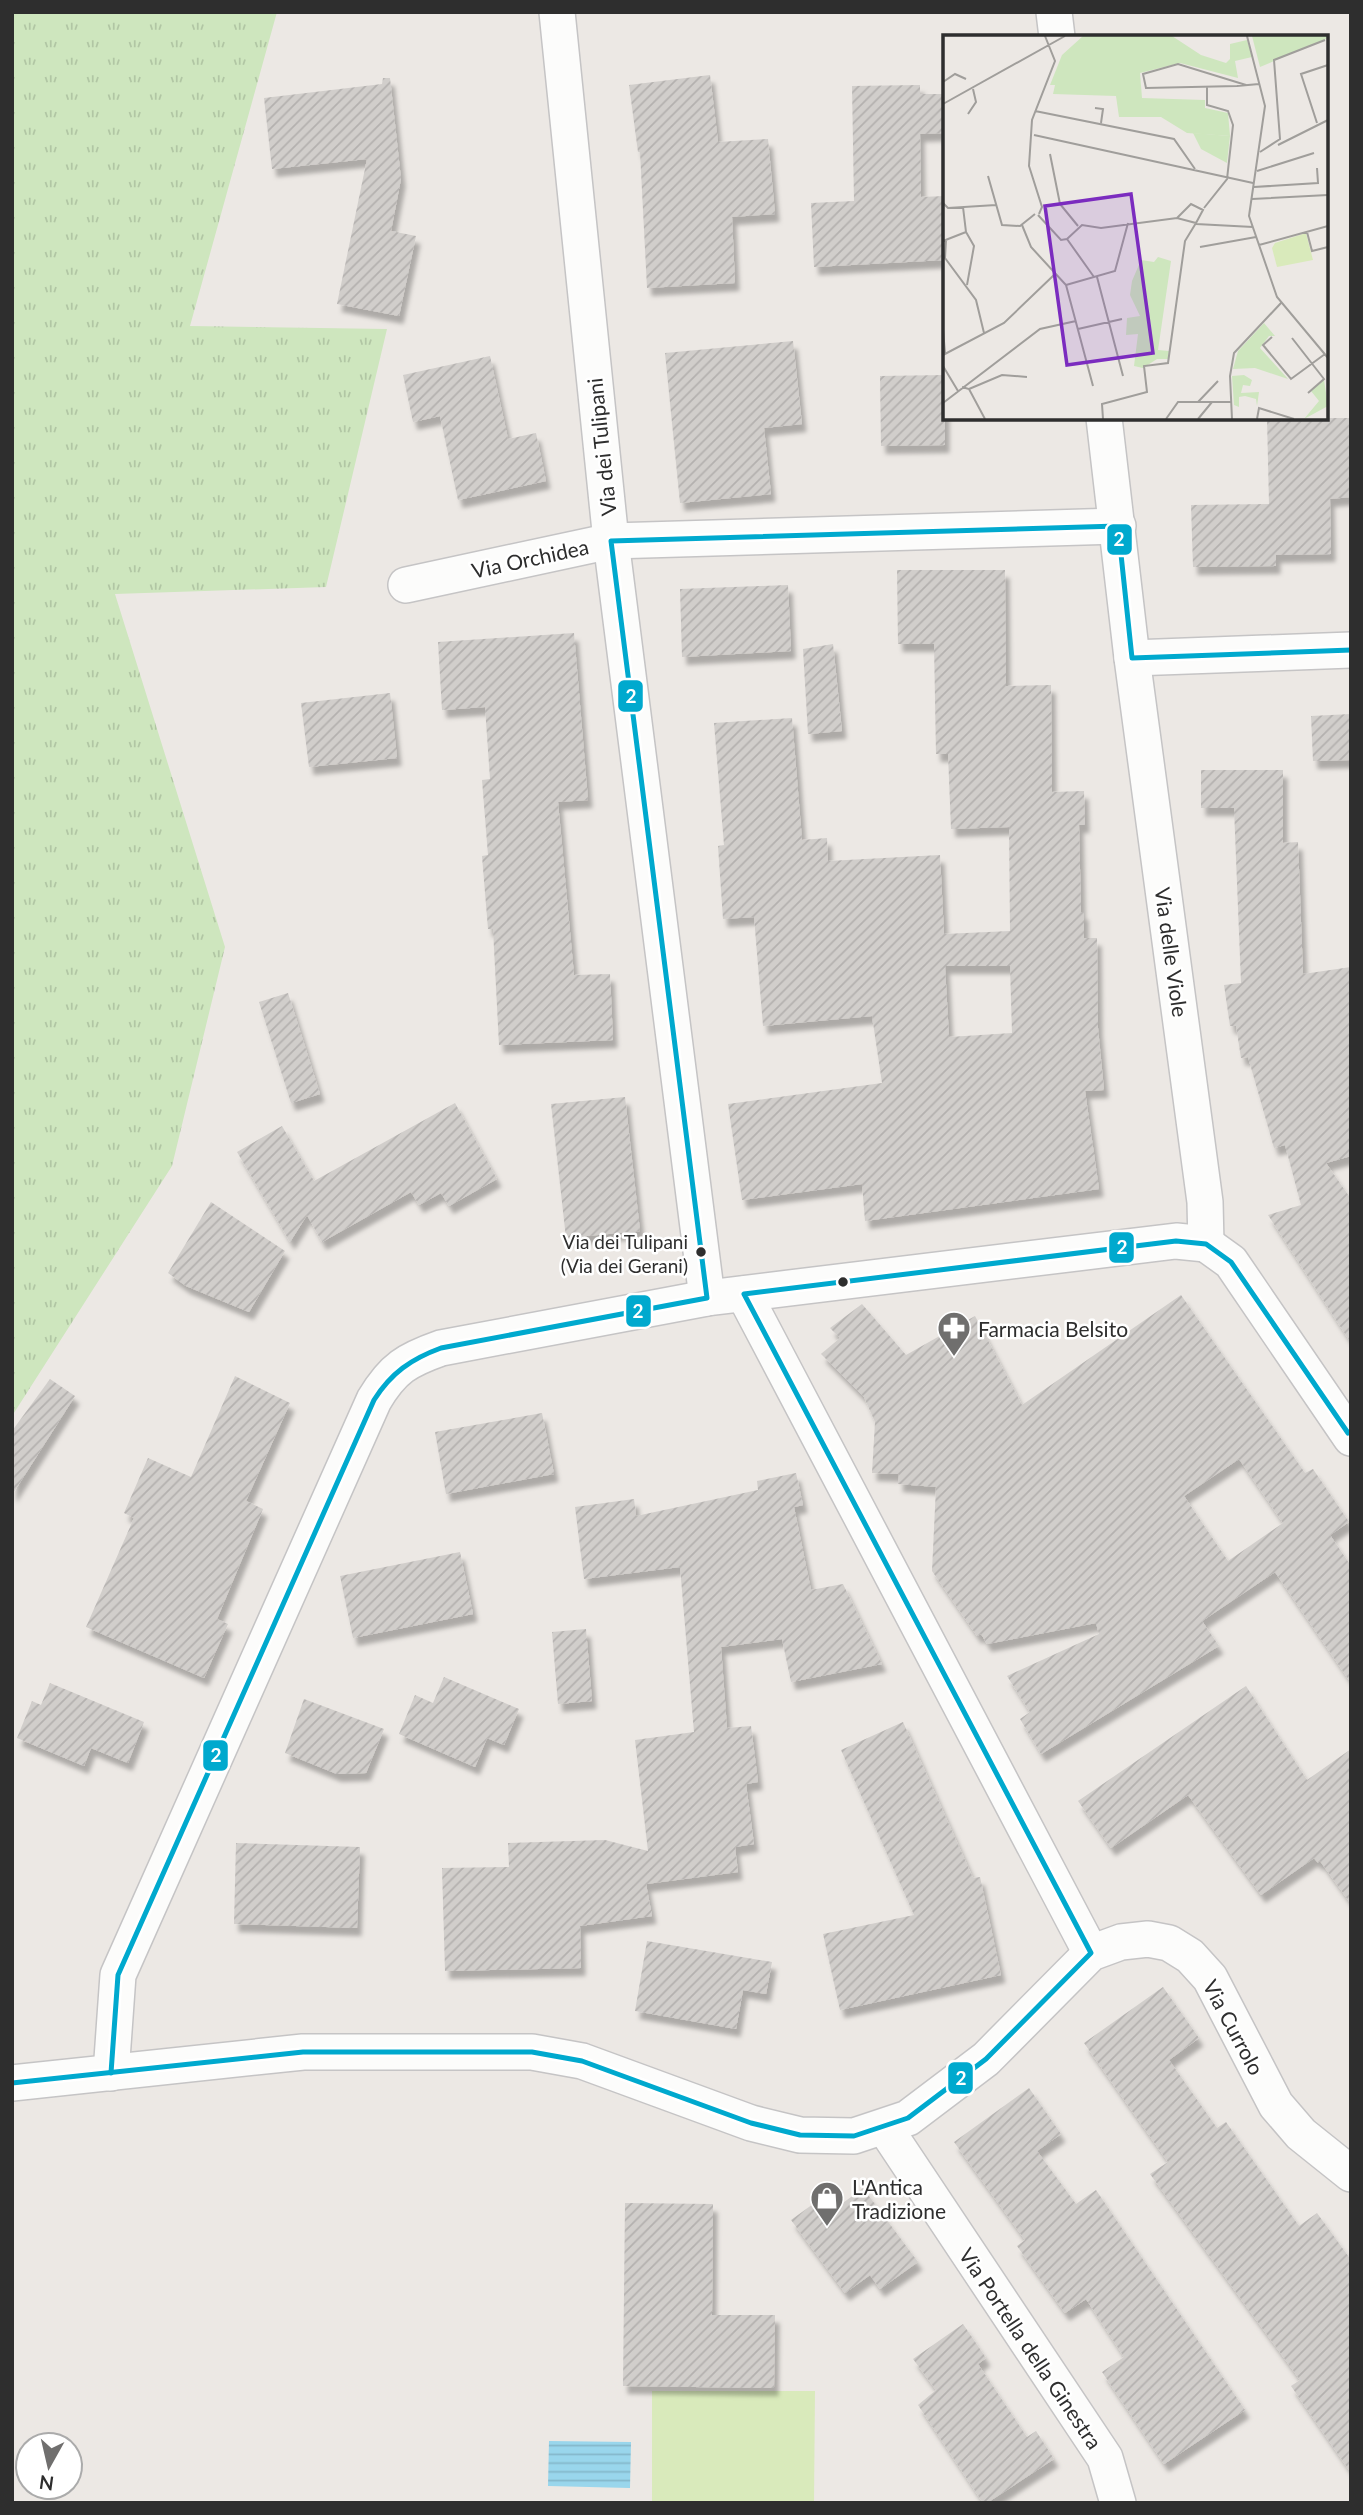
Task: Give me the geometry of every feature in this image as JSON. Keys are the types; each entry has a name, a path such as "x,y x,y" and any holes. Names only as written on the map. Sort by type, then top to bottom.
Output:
{"street":[{"name":"Via dei Tulipani","path":"557,12 611,541 707,1298"},
{"path":"1054,12 1057,35"},
{"name":"Via delle Viole","path":"1104,420 1132,658 1205,1202 1206,1244"},
{"name":"Via Orchidea","path":"406,585 611,541 1118,526"},
{"path":"1132,658 1351,650"},
{"path":"111,2073 118,1975 363,1425 387,1378 409,1359 442,1348 707,1298 1176,1241 1206,1244 1231,1262 1350,1434"},
{"path":"12,2083 303,2052 532,2053 582,2062 751,2123 800,2135 854,2136 885,2128 908,2118 986,2059 1091,1953 744,1294"},
{"name":"Via Currolo","path":"1091,1953 1121,1942 1148,1939 1169,1943 1191,1956 1210,1978 1276,2105 1301,2134 1351,2174"},
{"name":"Via Portella della Ginestra","path":"885,2128 1105,2458 1118,2503"}],"green space":[{"path":"12,12 277,12 190,326 387,329 326,587 115,594 225,947 172,1166 12,1416"},
{"path":"652,2391 815,2391 814,2503 652,2503"}],"water":[{"path":"549,2441 631,2442 630,2488 548,2486"}],"building":[{"path":"710,75 718,142 768,139 775,214 732,217 735,283 647,288 640,152 629,85"},
{"path":"383,78 390,78 401,179 391,231 416,236 399,316 337,304 367,159 272,169 264,98 382,84"},
{"path":"920,85 920,94 943,94 943,133 920,134 921,197 943,196 943,260 814,267 811,203 854,201 852,86"},
{"path":"793,341 802,424 764,428 771,494 680,503 665,353"},
{"path":"490,356 508,439 536,433 546,481 458,500 440,416 413,422 403,375"},
{"path":"943,375 945,445 881,446 880,376"},
{"path":"1351,418 1351,497 1330,499 1331,554 1276,555 1276,566 1193,567 1191,505 1269,504 1267,420"},
{"path":"897,570 1005,570 1006,686 1051,685 1052,792 1084,791 1085,825 1079,825 1081,912 1084,912 1084,938 1097,938 1098,1028 1104,1090 1085,1091 1099,1189 865,1221 862,1184 742,1200 728,1104 882,1083 872,1016 763,1026 754,917 723,919 718,846 724,845 714,723 792,718 802,840 827,838 828,861 940,855 944,934 1010,931 1009,827 951,829 948,754 936,754 934,644 898,644","holes":["945,966 1010,966 1012,1033 949,1037"]},
{"path":"788,585 791,651 682,657 680,589"},
{"path":"574,633 588,800 558,802 574,975 610,974 613,1040 499,1045 493,929 488,929 482,856 488,855 482,780 490,779 485,707 442,710 438,642"},
{"path":"833,644 842,731 808,734 803,649"},
{"path":"390,693 397,758 309,767 301,703"},
{"path":"1351,714 1351,760 1313,761 1311,716"},
{"path":"1201,770 1283,770 1283,843 1298,842 1303,974 1351,967 1351,1156 1326,1163 1351,1199 1351,1343 1268,1215 1301,1205 1285,1145 1274,1148 1248,1057 1241,1058 1236,1026 1230,1026 1224,985 1241,983 1234,808 1201,808"},
{"path":"288,993 320,1094 291,1103 259,1002"},
{"path":"625,1097 640,1231 566,1238 551,1104"},
{"path":"455,1103 497,1179 449,1206 441,1193 419,1205 411,1192 322,1242 307,1215 290,1242 237,1152 282,1126 314,1181"},
{"path":"211,1202 285,1251 249,1312 186,1286 168,1273"},
{"path":"1181,1295 1305,1473 1313,1469 1349,1522 1330,1535 1351,1566 1351,1683 1275,1572 1202,1621 1219,1646 1041,1754 1020,1719 1030,1712 1007,1676 1099,1634 1096,1623 987,1644 981,1634 977,1636 932,1571 936,1487 898,1484 899,1474 872,1473 875,1422 864,1397 821,1354 840,1338 830,1328 862,1304 906,1355 975,1316 1022,1405","holes":["1239,1459 1283,1523 1228,1561 1184,1496"]},
{"path":"235,1376 290,1403 246,1501 263,1509 217,1619 228,1624 204,1678 86,1627 134,1518 124,1513 148,1458 191,1477"},
{"path":"50,1379 75,1396 12,1495 12,1431"},
{"path":"542,1413 554,1474 446,1494 435,1432"},
{"path":"796,1473 803,1505 794,1507 811,1590 843,1584 882,1664 791,1682 782,1639 721,1647 727,1728 751,1726 758,1782 746,1784 754,1844 735,1847 738,1872 646,1884 652,1916 580,1926 581,1968 445,1971 442,1868 509,1867 508,1843 605,1840 648,1851 635,1740 694,1732 680,1567 584,1579 575,1507 634,1499 636,1516 758,1490 757,1481"},
{"path":"460,1552 473,1614 353,1638 340,1576"},
{"path":"586,1629 592,1701 558,1704 552,1632"},
{"path":"444,1677 519,1709 504,1745 487,1738 475,1767 399,1734 415,1695 433,1703"},
{"path":"50,1683 144,1722 128,1763 91,1748 84,1766 17,1738 32,1701 41,1705"},
{"path":"1246,1686 1307,1780 1351,1749 1351,1904 1320,1861 1318,1863 1314,1858 1261,1895 1188,1795 1111,1848 1078,1801"},
{"path":"304,1699 384,1729 366,1773 337,1774 285,1753"},
{"path":"903,1722 973,1878 980,1877 1001,1975 840,2010 823,1934 914,1915 841,1750"},
{"path":"236,1843 360,1847 357,1928 234,1924"},
{"path":"647,1941 772,1962 766,1994 743,1990 736,2029 635,2011"},
{"path":"1163,1987 1199,2038 1169,2060 1217,2128 1226,2122 1299,2226 1317,2213 1351,2260 1351,2473 1291,2386 1300,2380 1150,2174 1168,2162 1084,2043"},
{"path":"1029,2088 1061,2134 1037,2151 1076,2204 1096,2190 1245,2410 1164,2464 1102,2372 1124,2357 1086,2299 1065,2313 1017,2246 1025,2240 954,2142"},
{"path":"863,2188 918,2262 880,2289 870,2275 845,2293 791,2220 820,2199 831,2212"},
{"path":"625,2203 713,2204 712,2315 775,2315 774,2388 623,2386"},
{"path":"963,2324 986,2358 978,2364 1027,2437 1036,2431 1054,2459 987,2503 983,2503 918,2405 936,2390 913,2359"}],"transit line":[{"name":"2","path":"111,2073 118,1975 374,1400 387,1382 420,1357 441,1348 707,1298 611,541 1118,526 1132,658 1351,650"},
{"name":"2","path":"12,2083 303,2052 532,2052 582,2061 751,2123 800,2135 854,2136 908,2118 986,2059 1091,1953 744,1294 1176,1241 1206,1244 1231,1262 1348,1433 1351,1431"}],"place":[{"name":"Via dei Tulipani (Via dei Gerani)","path":"701,1252"},
{"name":"Farmacia Belsito","path":"954,1358"},
{"name":"L'Antica Tradizione","path":"827,2228"}]}
